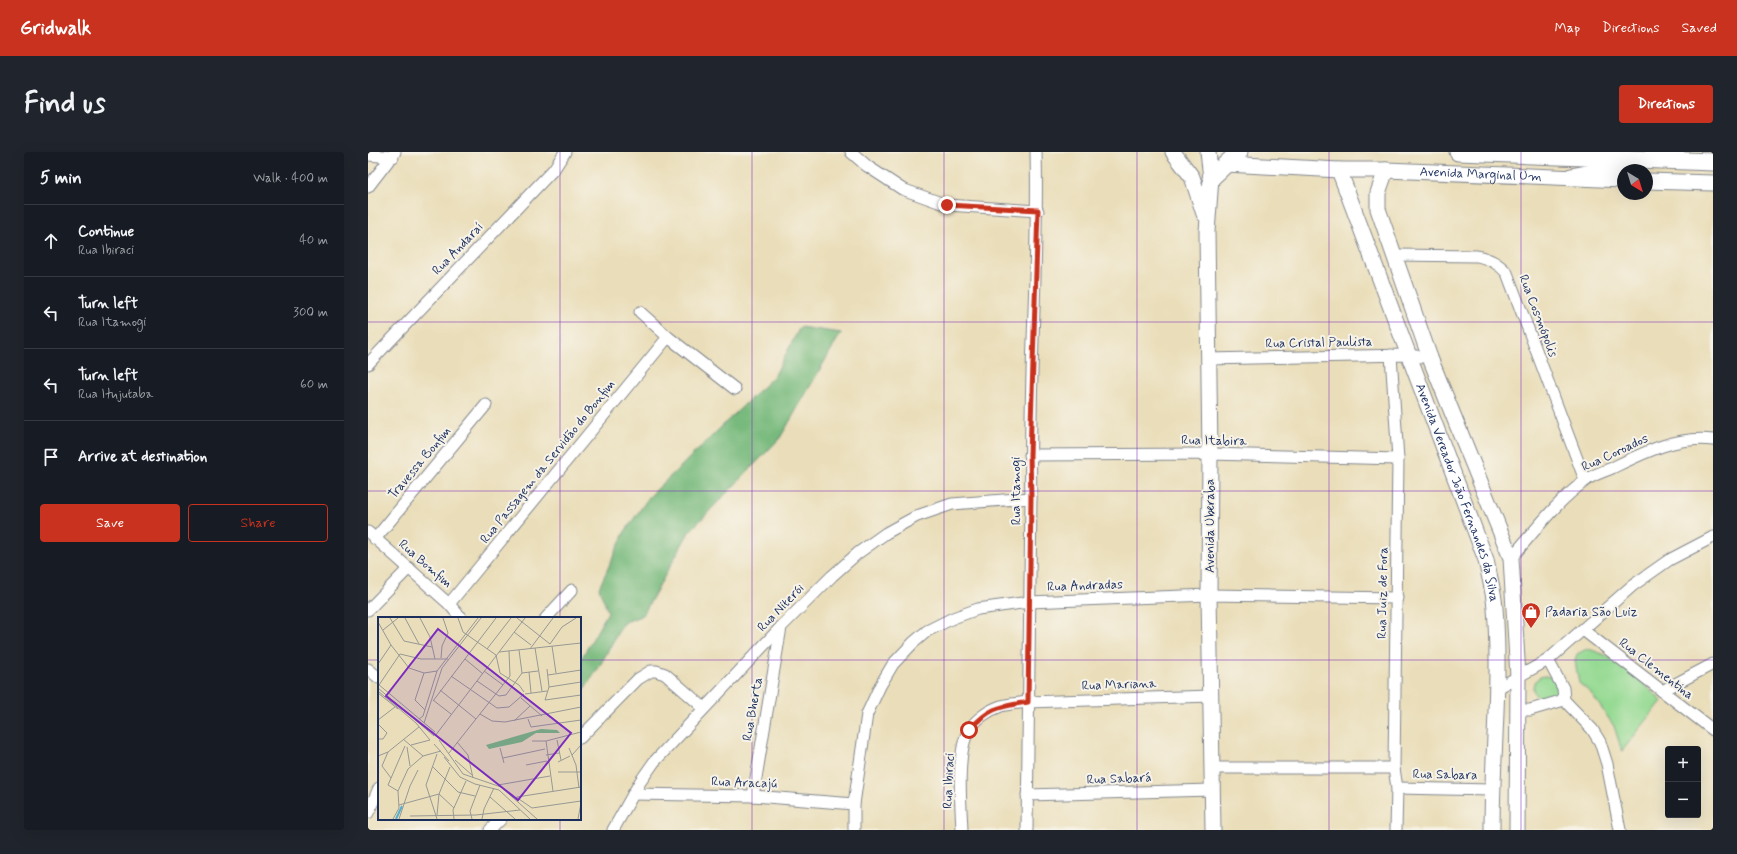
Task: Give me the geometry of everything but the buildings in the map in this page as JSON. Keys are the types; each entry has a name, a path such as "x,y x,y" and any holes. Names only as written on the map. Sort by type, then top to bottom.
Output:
{"main road":[{"name":"Avenida Uberaba","path":"1173,152 1195,182 1207,222"},
{"name":"Avenida Uberaba","path":"1208,152 1211,178 1207,222 1210,454 1209,595 1213,830"},
{"path":"1211,178 1239,152"},
{"path":"1458,152 1713,162"},
{"path":"1571,177 1654,160"},
{"name":"Avenida Marginal Um","path":"1226,164 1339,170 1386,170 1617,180"},
{"name":"Avenida Vereador João Fernandes da Silva","path":"1339,170 1486,560 1495,607 1496,689 1492,830"},
{"name":"Avenida Vereador João Fernandes da Silva","path":"1386,170 1378,193 1378,209 1430,358 1511,558 1518,677 1517,830"},
{"path":"1653,181 1713,183"}],"street":[{"name":"Rua Andaraí","path":"368,364 554,169 565,152"},
{"path":"851,152 867,166 902,189 947,205 1038,210"},
{"name":"Rua Itamogi","path":"1027,830 1031,498 1030,455 1038,210 1036,152"},
{"path":"368,155 394,154"},
{"path":"368,187 394,154"},
{"name":"Rua Cosmópolis","path":"1393,255 1477,256 1490,259 1499,264 1508,273 1585,480"},
{"path":"640,312 668,337 735,389"},
{"name":"Rua Passagem da Servidão do Bonfim","path":"449,604 668,337"},
{"name":"Rua Cristal Paulista","path":"1208,359 1391,355 1408,355 1430,358"},
{"name":"Rua Juiz de Fora","path":"1391,355 1398,459 1394,768 1396,788 1396,830"},
{"name":"Travessa Bonfim","path":"372,536 486,405"},
{"name":"Rua Coroados","path":"1511,558 1555,508 1585,480 1642,454 1674,442 1703,438 1713,440"},
{"name":"Rua Itabira","path":"1030,455 1210,454 1398,459"},
{"name":"Rua Niterói","path":"613,830 640,782 654,762 781,627 832,576 858,553 886,532 917,516 952,504 1031,498"},
{"name":"Rua Bomfim","path":"372,536 449,604 460,617"},
{"path":"1496,689 1548,660 1632,586 1669,560 1713,537"},
{"path":"368,610 409,568"},
{"path":"547,617 572,590"},
{"name":"Rua Andradas","path":"854,830 854,804 867,714 880,686 893,664 927,631 952,618 978,609 1029,602 1209,595 1397,598"},
{"name":"Rua Bherta","path":"752,796 781,627"},
{"name":"Rua Clementina","path":"1583,630 1713,730"},
{"path":"1548,660 1563,688 1564,700 1592,729 1600,742 1607,764 1620,830"},
{"path":"1662,691 1713,664"},
{"path":"368,669 378,677"},
{"path":"581,737 644,674 656,671 665,674 704,708"},
{"name":"Rua Mariana","path":"1028,702 1211,696"},
{"path":"1518,710 1530,710 1564,700"},
{"name":"Rua Ibiraci","path":"962,830 960,779 963,748 969,730 983,715 1000,706 1028,702"},
{"path":"1212,768 1394,768"},
{"name":"Rua Sabara","path":"1396,788 1492,790"},
{"path":"368,813 378,790"},
{"name":"Rua Sabará","path":"1027,795 1212,790"},
{"name":"Rua Aracajú","path":"633,794 752,796 854,804"},
{"path":"490,830 500,820"}],"green space":[{"path":"800,327 841,333 780,438 689,532 643,615 623,623 598,669 581,694 581,659 608,612 599,588 624,533 649,497 775,375"},
{"path":"1587,649 1598,652 1618,663 1637,677 1662,701 1622,751 1614,726 1591,693 1579,683 1575,661 1577,654"},
{"path":"1545,676 1554,679 1557,688 1554,697 1545,700 1536,697 1533,688 1536,679"}],"place":[{"name":"Padaria São Luiz","path":"1531,629"}],"route":[{"path":"947,205 1038,210 1030,455 1031,498 1028,702 1000,706 983,715 969,730"}]}
